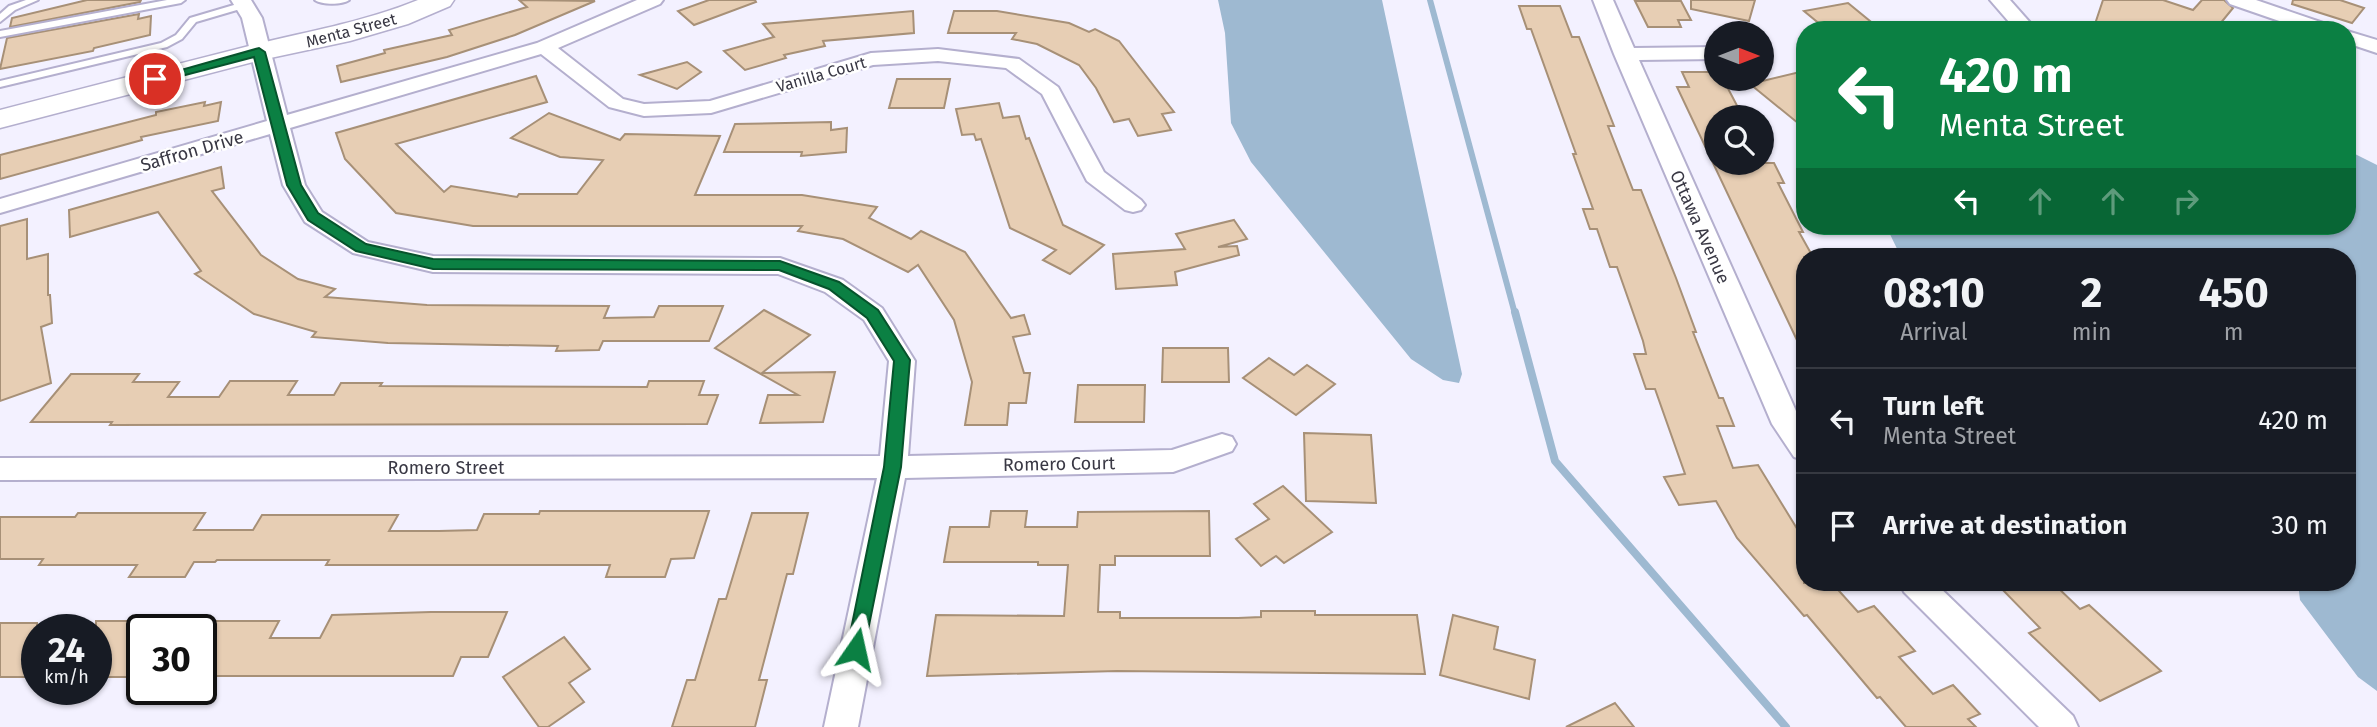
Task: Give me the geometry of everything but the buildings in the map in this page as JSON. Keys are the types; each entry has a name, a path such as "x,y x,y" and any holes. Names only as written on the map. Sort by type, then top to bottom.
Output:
{"street":[{"name":"Menta Street","path":"259,52 397,0"},
{"name":"Menta Street","path":"0,119 259,52 340,36 398,18 441,0"},
{"name":"Saffron Drive","path":"0,206 544,47 653,0"},
{"name":"Ottawa Avenue","path":"1603,0 1624,54 1786,424 1796,438"},
{"path":"2000,0 2019,21"},
{"path":"2237,0 2299,21"},
{"path":"242,3 252,18 294,185 313,216 361,248 433,264 780,266 834,286 873,314 902,360 893,467 841,727"},
{"path":"2356,40 2377,47"},
{"name":"Vanilla Court","path":"544,47 616,103 644,110 711,107 871,59 938,55 1012,63 1051,91 1095,176 1133,205"},
{"path":"1624,54 1704,53"},
{"name":"Romero Court","path":"893,467 1172,461 1222,444"},
{"name":"Romero Street","path":"0,469 893,467"},
{"path":"1923,591 2061,727"}],"lane":[{"path":"0,19 12,8 34,0"},
{"path":"0,34 18,33 153,3 181,0"},
{"path":"319,0 345,0"},
{"path":"0,84 164,45 179,37 193,20 242,3"}],"water":[{"path":"1218,0 1382,0 1462,374 1459,383 1443,380 1411,359 1251,162 1231,123 1225,33"},
{"path":"2356,154 2377,165 2377,691 2358,677 2300,600 2299,591 2356,591 2356,248 1897,248 1890,235 2356,235"}],"waterway":[{"path":"1430,0 1515,314"},
{"path":"1515,312 1555,461 1786,727"}],"route":[{"path":"155,79 259,52 294,185 313,216 361,248 433,264 780,266 834,286 873,314 902,360 893,467 856,649"}]}
